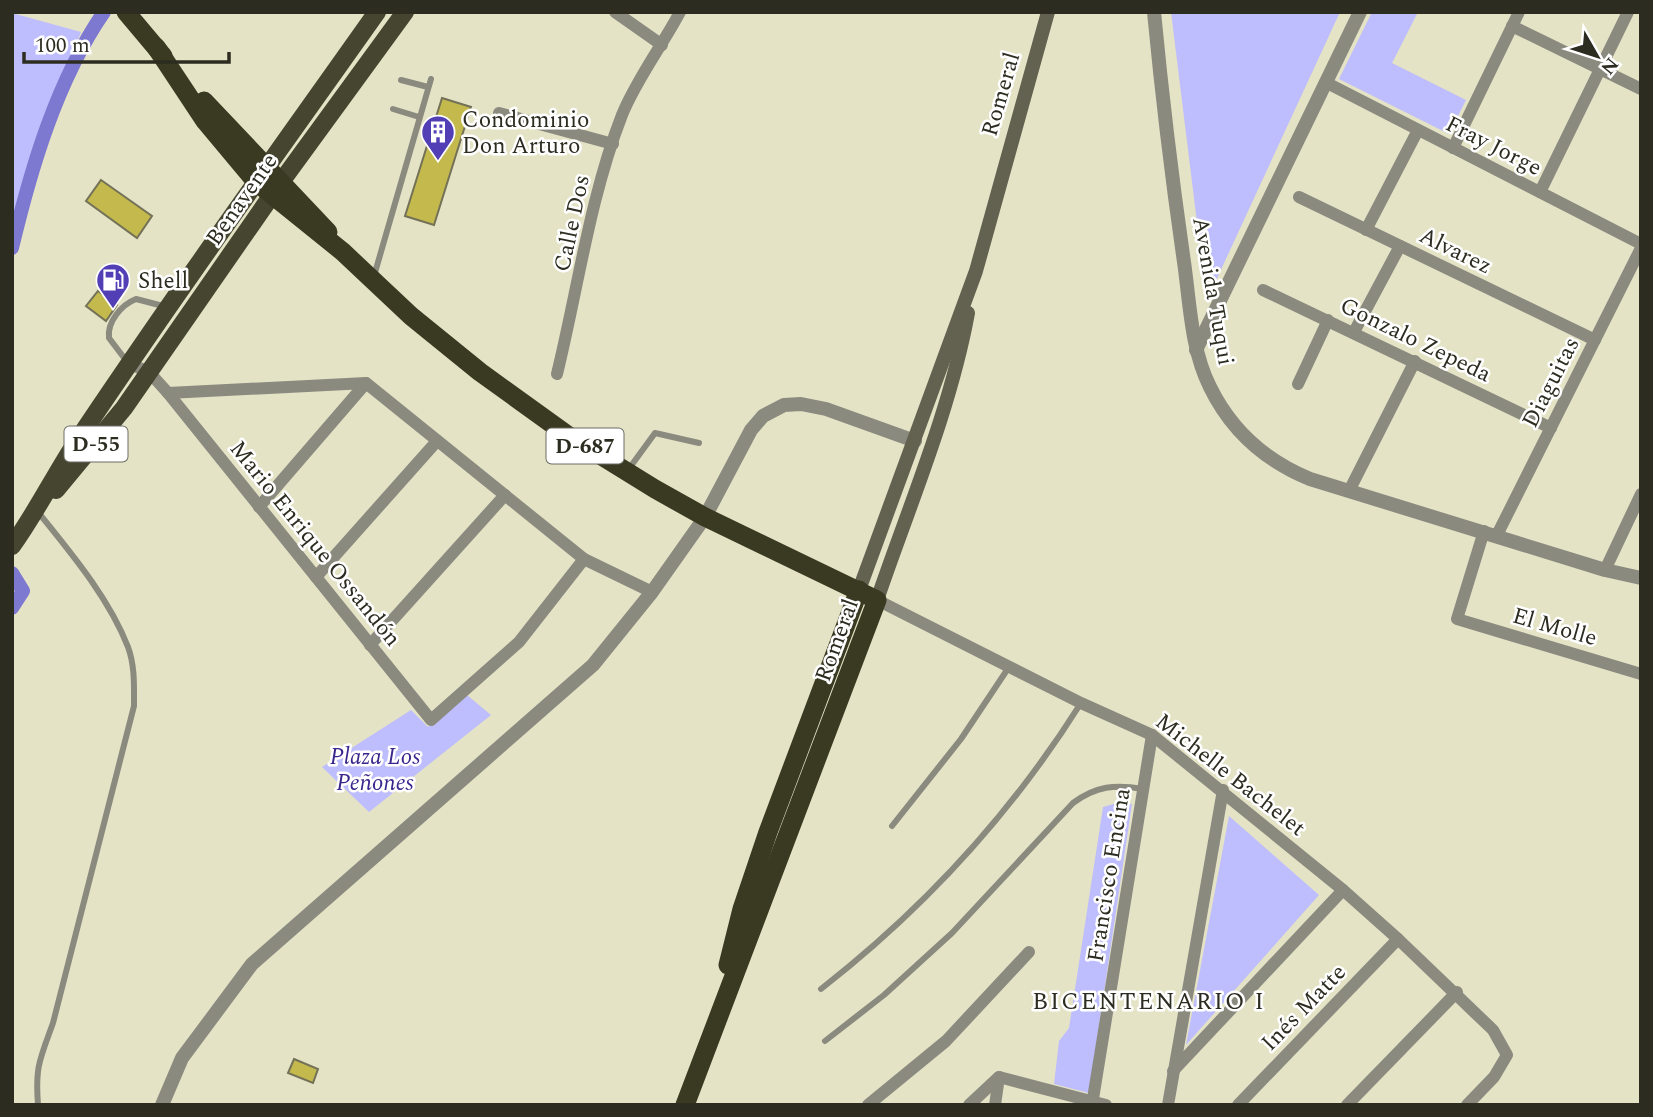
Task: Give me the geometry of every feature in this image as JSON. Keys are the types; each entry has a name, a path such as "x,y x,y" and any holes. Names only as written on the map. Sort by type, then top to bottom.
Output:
{"highway":[{"name":"D-687","path":"126,12 156,47 213,131 373,282 480,372 627,472 705,517 877,600"},
{"name":"Romeral","path":"717,1019 742,909 859,590"},
{"name":"Romeral","path":"685,1105 877,600"}],"main road":[{"name":"Benavente","path":"12,547 37,510 72,448 377,12"},
{"name":"Benavente","path":"37,510 86,457 149,372 276,189 405,12"},
{"name":"Romeral","path":"859,590 976,271 1048,12"},
{"name":"Romeral","path":"877,600 962,344 976,271"}],"street":[{"path":"615,12 662,45"},
{"name":"Calle Dos","path":"557,374 582,270 596,190 623,113 680,12"},
{"name":"Avenida Tuqui","path":"1154,12 1168,148 1196,350 1217,401 1252,444 1296,473 1605,570 1641,578"},
{"path":"1196,350 1360,12"},
{"path":"1453,148 1518,12"},
{"path":"1540,192 1629,12"},
{"path":"1512,26 1641,89"},
{"name":"Fray Jorge","path":"1327,83 1641,246"},
{"path":"499,113 613,144"},
{"path":"1366,230 1418,130"},
{"name":"Alvarez","path":"1299,198 1595,340"},
{"path":"1354,332 1400,246"},
{"name":"Diaguitas","path":"1457,619 1491,533 1551,428 1641,246"},
{"name":"Gonzalo Zepeda","path":"1263,290 1551,428"},
{"path":"1298,384 1328,320"},
{"path":"1349,491 1415,361"},
{"path":"130,364 149,372"},
{"name":"Mario Enrique Ossandón","path":"149,372 431,720 519,642 584,559"},
{"path":"168,393 366,383 584,559 652,592"},
{"path":"260,506 366,383"},
{"path":"162,1105 181,1058 251,964 593,665 652,592 705,517 751,430 763,416 776,408 792,404 826,409 915,441"},
{"path":"316,577 437,440"},
{"path":"1605,570 1641,494"},
{"path":"370,645 505,495"},
{"name":"Michelle Bachelet","path":"877,600 1081,703 1152,734 1343,890 1457,992 1493,1030 1507,1055 1494,1077 1466,1105"},
{"name":"El Molle","path":"1457,619 1641,674"},
{"name":"Francisco Encina","path":"1092,1103 1152,734"},
{"path":"1168,1105 1223,790"},
{"path":"1172,1072 1343,890"},
{"name":"Inés Matte","path":"1238,1105 1398,939"},
{"path":"869,1105 946,1041 1029,952"},
{"path":"1347,1105 1457,992"},
{"path":"999,1077 1060,1099 1106,1105"},
{"path":"969,1105 999,1077"},
{"path":"995,1105 999,1077"}],"lane":[{"path":"373,282 431,79"},
{"path":"401,80 428,88"},
{"path":"393,109 419,117"},
{"path":"130,364 111,342 110,324 126,304 136,299 169,308"},
{"path":"627,472 655,433 699,443"},
{"path":"37,510 99,593 128,647 134,673 134,706 53,1023 39,1059 35,1089 38,1105"},
{"path":"892,826 961,739 1009,667"},
{"path":"821,989 891,932 962,862 1037,770 1081,703"},
{"path":"825,1041 884,995 952,933 1073,803 1090,791 1108,786 1143,789"}],"green space":[{"path":"1171,12 1340,12 1213,287 1202,263"},
{"path":"1372,12 1418,12 1392,63 1466,100 1449,134 1339,79"},
{"path":"12,13 81,32 24,180 12,230"},
{"name":"Plaza Los Peñones","path":"467,695 491,715 369,812 322,767 411,710 428,727"},
{"path":"1117,803 1132,804 1089,1093 1054,1084 1059,1041 1069,1028 1103,807"},
{"path":"1229,816 1319,895 1186,1045"}],"building":[{"name":"Condominio Don Arturo","path":"442,98 471,107 434,225 405,216"},
{"path":"101,180 152,216 137,238 86,201"},
{"path":"98,291 117,305 106,321 86,306"},
{"path":"294,1059 318,1069 313,1083 288,1073"}],"waterway":[{"path":"12,248 37,156 59,95 87,38 104,12"},
{"path":"12,573 23,591 12,608"}],"place":[{"name":"Condominio Don Arturo","path":"438,162"},
{"name":"Shell","path":"113,310"}],"district":[{"name":"BICENTENARIO I","path":"1149,1001"}]}
